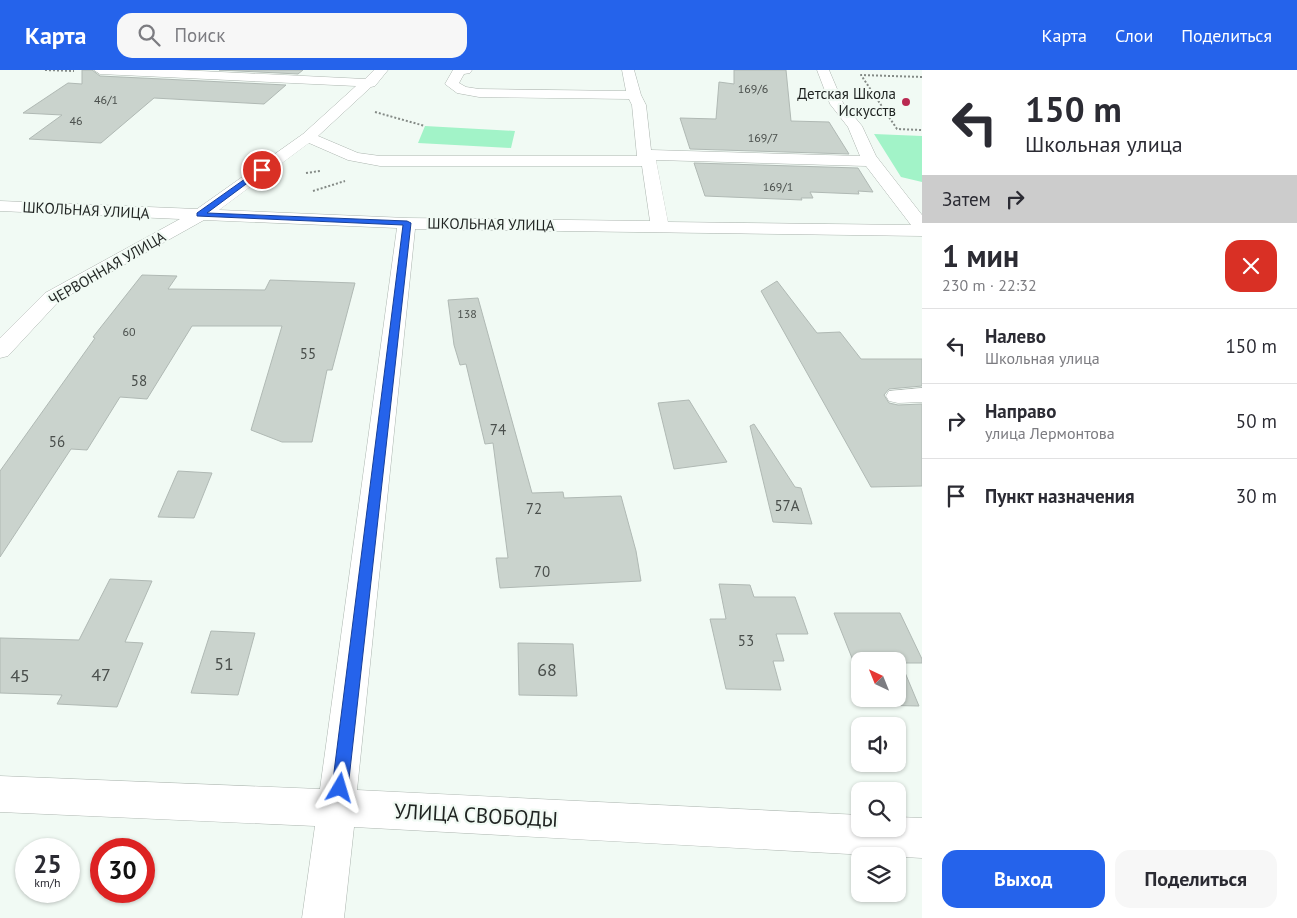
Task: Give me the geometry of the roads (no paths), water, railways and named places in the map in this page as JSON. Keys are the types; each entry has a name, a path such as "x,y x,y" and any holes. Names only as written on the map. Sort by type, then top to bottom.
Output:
{"street":[{"path":"100,70 238,73 370,83"},
{"name":"ЧЕРВОННАЯ УЛИЦА","path":"0,351 52,297 200,215 308,137 370,83 382,70"},
{"path":"466,70 459,71 452,84 462,90 478,93 634,95"},
{"path":"620,70 628,70 634,95 639,105 646,158 660,227"},
{"path":"823,70 838,104 855,126 872,161 909,212 922,226"},
{"path":"308,137 354,157 380,161 646,158 872,161"},
{"name":"ШКОЛЬНАЯ УЛИЦА","path":"0,206 407,223 922,231"},
{"path":"323,918 338,808 407,223"},
{"path":"898,396 922,395"},
{"name":"УЛИЦА СВОБОДЫ","path":"0,794 338,808 922,838"}],"place":[{"name":"Детская Школа Искусств","path":"906,102"}]}
